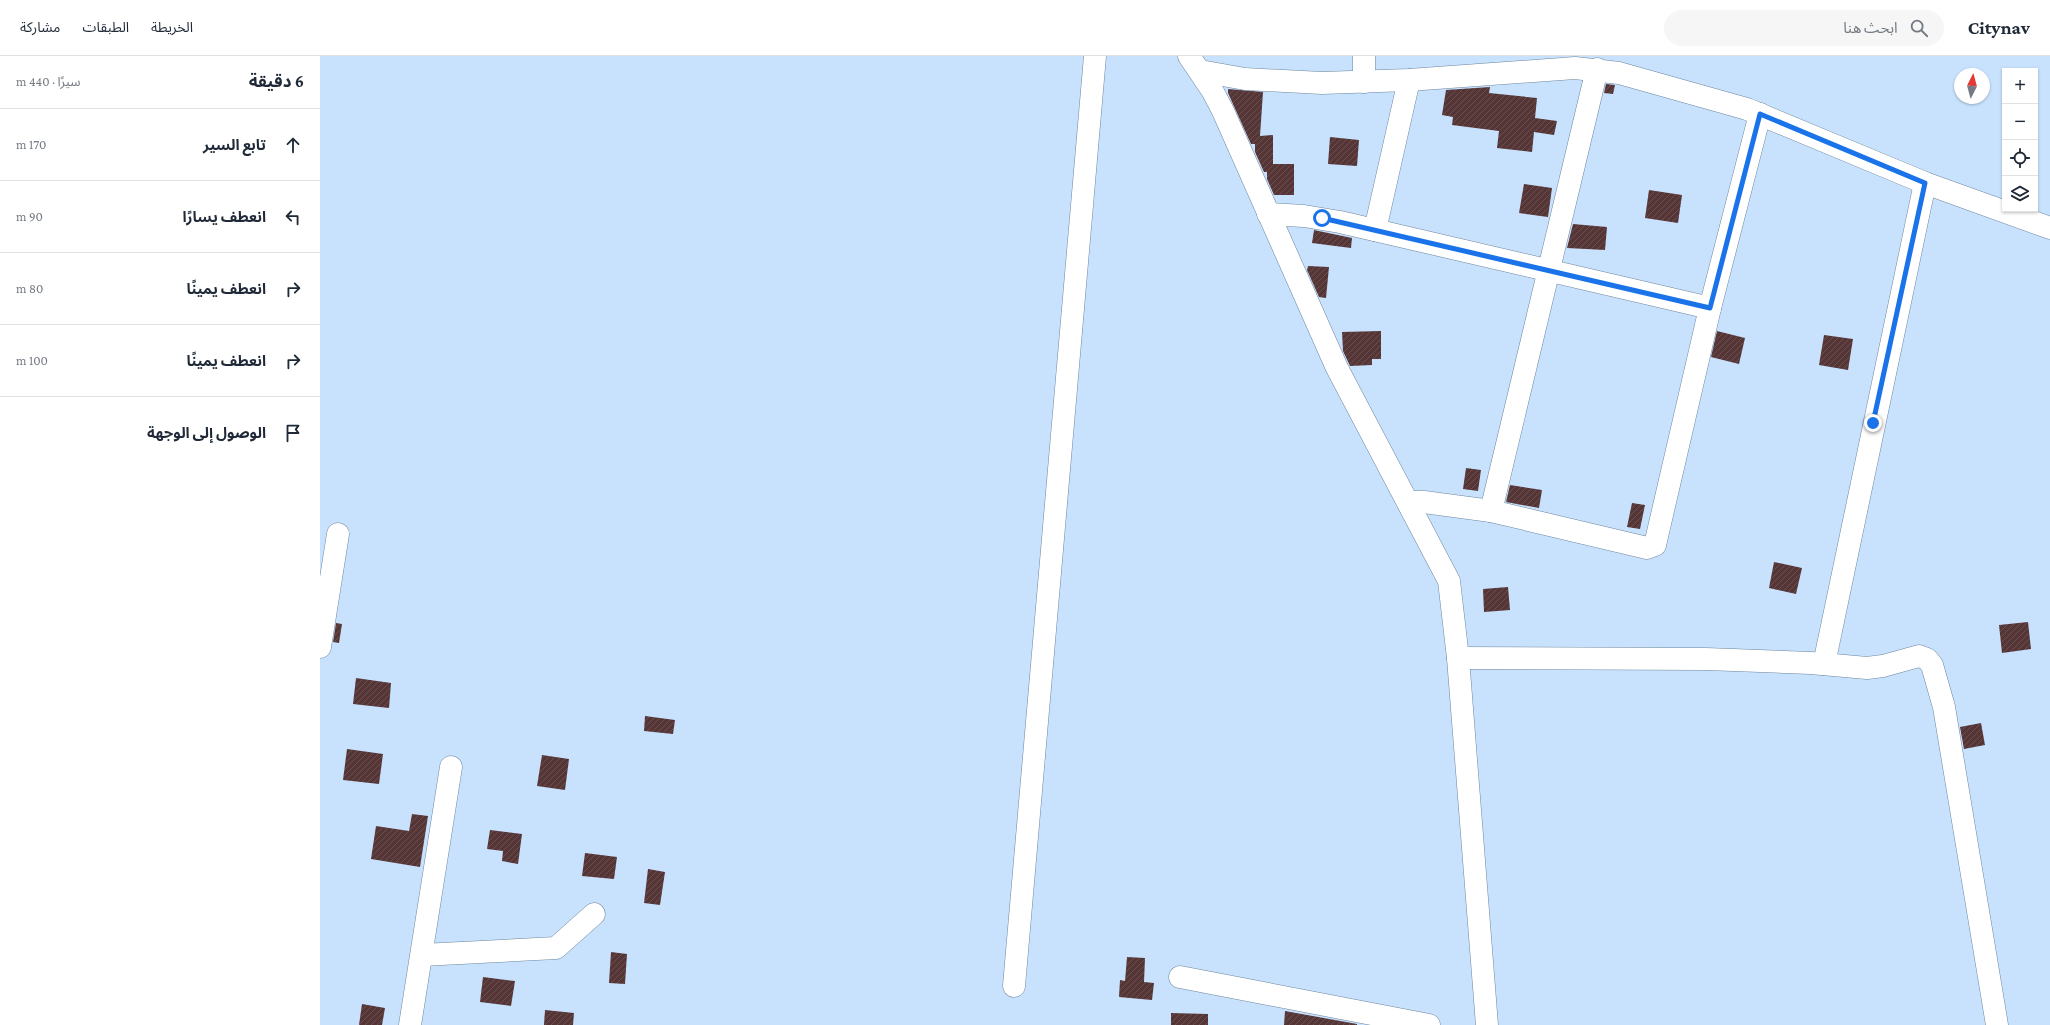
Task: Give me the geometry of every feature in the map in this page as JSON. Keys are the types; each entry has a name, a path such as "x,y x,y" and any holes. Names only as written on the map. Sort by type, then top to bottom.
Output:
{"street":[{"path":"1014,986 1095,56"},
{"path":"1364,56 1364,82"},
{"path":"1194,63 1225,76 1266,81 1322,83 1409,80 1553,69 1597,69 1642,78 1760,114 1925,183 2050,228"},
{"path":"1194,63 1222,111 1337,368 1448,581 1458,658 1487,1025"},
{"path":"1491,511 1597,69"},
{"path":"1375,230 1409,80"},
{"path":"1408,502 1438,504 1491,511 1647,548 1655,545 1710,308 1760,114"},
{"path":"1824,664 1925,183"},
{"path":"1268,214 1322,218 1710,308"},
{"path":"320,647 338,534"},
{"path":"1458,658 1706,659 1824,664 1867,668 1883,666 1919,656 1927,659 1932,665 1944,707 1997,1025"},
{"path":"410,1025 452,767"},
{"path":"422,956 556,948 594,914"},
{"path":"1180,977 1429,1025"}],"building":[{"path":"1606,84 1615,85 1613,94 1604,93"},
{"path":"1490,87 1489,93 1537,98 1535,118 1557,121 1554,135 1534,132 1532,152 1497,148 1499,131 1452,125 1453,117 1442,115 1446,90"},
{"path":"1228,89 1263,92 1260,136 1273,135 1273,164 1294,164 1294,195 1274,195 1267,179 1267,172 1264,172 1255,152 1255,144 1251,144 1228,93"},
{"path":"1330,137 1359,140 1357,166 1328,164"},
{"path":"1524,184 1552,188 1548,217 1519,213"},
{"path":"1649,190 1682,195 1678,223 1645,218"},
{"path":"1573,224 1607,227 1605,250 1567,248"},
{"path":"1314,230 1352,238 1351,248 1312,243"},
{"path":"1308,266 1329,267 1326,298 1319,297 1307,270"},
{"path":"1381,331 1381,359 1372,359 1372,365 1350,366 1343,351 1342,332"},
{"path":"1717,331 1745,338 1739,364 1711,357"},
{"path":"1824,335 1853,339 1848,370 1819,365"},
{"path":"1466,468 1481,470 1478,491 1463,489"},
{"path":"1510,485 1542,490 1539,508 1506,502"},
{"path":"1632,503 1645,505 1640,529 1627,527"},
{"path":"1774,562 1802,568 1796,594 1769,588"},
{"path":"1508,587 1510,610 1484,612 1483,589"},
{"path":"2028,622 2031,649 2002,653 1999,625"},
{"path":"336,623 342,624 339,643 333,642"},
{"path":"356,678 391,683 389,708 353,704"},
{"path":"645,716 675,720 673,734 644,731"},
{"path":"1981,723 1985,745 1964,749 1960,727"},
{"path":"347,749 383,754 379,784 343,780"},
{"path":"542,755 569,759 565,790 537,786"},
{"path":"412,814 428,816 420,867 371,859 376,826 409,831"},
{"path":"490,830 522,834 518,864 502,861 503,851 487,849"},
{"path":"585,853 617,857 614,879 582,876"},
{"path":"648,869 665,872 660,905 644,903"},
{"path":"611,952 627,954 625,984 609,983"},
{"path":"1127,957 1145,958 1144,982 1154,983 1152,1000 1119,997 1120,980 1125,981"},
{"path":"483,977 515,981 511,1006 480,1002"},
{"path":"362,1004 385,1008 382,1025 359,1025"},
{"path":"545,1010 574,1013 573,1025 544,1025"},
{"path":"1285,1011 1357,1024 1357,1025 1284,1025"},
{"path":"1171,1013 1208,1014 1208,1025 1171,1025"}],"route":[{"path":"1322,218 1710,308 1760,114 1925,183 1873,423"}]}
